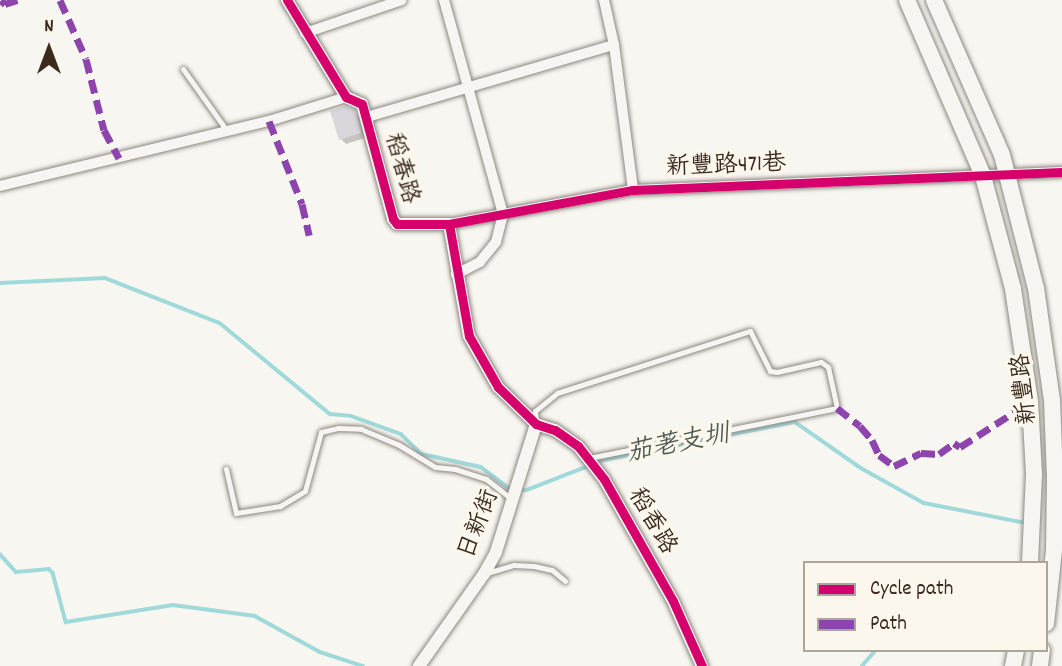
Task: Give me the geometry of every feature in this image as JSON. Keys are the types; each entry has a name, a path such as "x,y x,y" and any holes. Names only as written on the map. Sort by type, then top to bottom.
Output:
{"main road":[{"name":"新豐路","path":"907,0 983,176 1013,289 1030,402 1030,561"},
{"name":"新豐路","path":"934,0 1008,174 1036,288 1052,400 1054,529 1048,605"}],"street":[{"name":"稻春路","path":"287,0 346,97 362,104 393,219 397,224 449,224 469,335 498,387 536,424"},
{"path":"305,33 402,0"},
{"path":"444,0 503,214 496,242 480,262 456,274"},
{"path":"604,0 614,45 633,190"},
{"path":"367,117 614,45"},
{"path":"0,186 227,131 346,97"},
{"name":"新豐路471巷","path":"449,224 633,190 1062,172"},
{"name":"稻香路","path":"536,424 555,430 578,446 604,479 646,552 702,666"},
{"name":"日新街","path":"419,666 484,574 500,543 536,424"}],"lane":[{"path":"183,69 227,131"},
{"path":"536,424 535,411 557,393 751,331 770,371 777,372 821,362 828,367 837,408 588,458"},
{"path":"226,469 236,513 280,506 305,491 321,432 338,428 361,429 398,445 435,467 455,469 486,480 513,500"},
{"path":"484,574 514,565 534,566 552,570 565,581"}],"building":[{"path":"345,106 355,110 361,133 339,140 330,111"}],"waterway":[{"name":"茄荖支圳","path":"0,283 105,278 220,323 330,414 351,416 401,434 422,454 481,467 511,490"},
{"name":"茄荖支圳","path":"519,490 527,490 604,460 795,422 861,468 924,503 1026,523"},
{"path":"0,554 16,572 49,569 53,573 66,622 173,605 255,616 320,652 363,666"},
{"path":"862,666 874,652"}],"marked path":[{"path":"1,0 5,4 17,0"},
{"path":"60,0 86,59 104,130 119,158"},
{"path":"269,121 302,204 309,235"},
{"path":"837,408 860,426 872,440 879,455 894,466 921,453 939,454 954,443 960,447 1030,402"}],"cycle path":[{"path":"287,0 346,97 362,104 393,219 397,224 449,224 633,190 1062,172"},
{"path":"449,224 469,336 498,387 536,424 555,430 578,446 604,479 673,601 702,666"}]}
